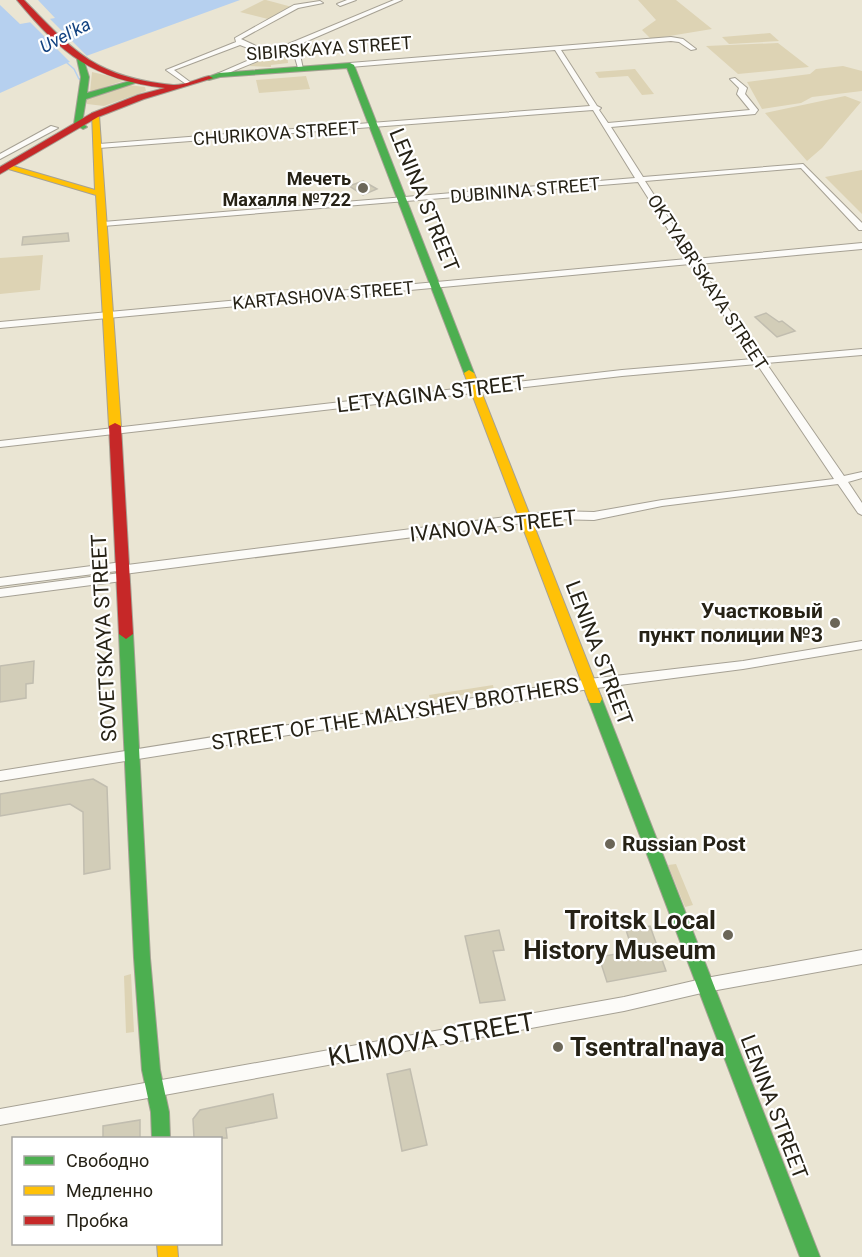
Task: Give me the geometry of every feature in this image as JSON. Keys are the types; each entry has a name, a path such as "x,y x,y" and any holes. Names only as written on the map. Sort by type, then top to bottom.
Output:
{"street":[{"path":"20,0 80,61 100,71 140,82 183,85"},
{"path":"340,4 353,0"},
{"path":"377,0 388,4"},
{"path":"219,75 399,0"},
{"path":"240,43 237,39 296,6 320,3"},
{"name":"SIBIRSKAYA STREET","path":"1,165 100,112 141,97 219,75 558,50 655,40 681,40 693,49"},
{"path":"183,85 169,70 240,43 268,54"},
{"path":"294,43 301,68"},
{"name":"OKTYABR'SKAYA STREET","path":"558,50 693,262 862,511"},
{"path":"80,61 85,77 78,124 98,140"},
{"name":"LENINA STREET","path":"350,65 810,1257"},
{"path":"607,124 748,113 754,110 741,94 743,88 733,79"},
{"path":"140,82 149,88 141,97"},
{"path":"82,100 140,82"},
{"path":"82,100 88,108 100,112"},
{"name":"CHURIKOVA STREET","path":"98,140 372,126 597,108"},
{"name":"SOVETSKAYA STREET","path":"100,112 98,140 142,969 151,1070 156,1089 161,1137"},
{"path":"1,165 54,128"},
{"path":"1,165 101,194"},
{"name":"DUBININA STREET","path":"103,224 803,166 862,228"},
{"name":"KARTASHOVA STREET","path":"0,325 862,246"},
{"name":"LETYAGINA STREET","path":"0,444 476,389 759,360 862,352"},
{"name":"IVANOVA STREET","path":"0,582 122,571 554,515 594,516 662,503 841,481 862,476"},
{"name":"IVANOVA STREET","path":"0,593 122,571"},
{"name":"STREET OF THE MALYSHEV BROTHERS","path":"0,776 589,684 743,664 862,645"},
{"name":"KLIMOVA STREET","path":"0,1117 624,1004 706,985 862,957"}],"shaded area":[{"path":"264,0 292,7 268,19 240,12"},
{"path":"638,0 676,0 712,29 651,39 642,30 656,20"},
{"path":"770,33 779,41 729,44 722,37"},
{"path":"778,43 809,67 738,74 706,46"},
{"path":"281,50 287,51 288,63 271,65 271,67 249,66"},
{"path":"843,66 862,71 862,91 812,97 801,103 762,109 747,82 810,74 816,69"},
{"path":"635,69 654,94 642,95 628,76 599,78 595,72"},
{"path":"92,72 126,80 90,92"},
{"path":"306,76 310,89 259,93 256,80"},
{"path":"128,85 145,87 146,91 104,106 87,104 88,98"},
{"path":"845,96 861,102 822,148 807,161 765,113"},
{"path":"862,170 862,214 825,177"},
{"path":"43,255 40,290 0,294 0,258"},
{"path":"493,685 494,690 430,700 429,695"},
{"path":"676,864 693,905 685,907 668,865"},
{"path":"131,974 134,1032 126,1033 124,976"}],"water":[{"name":"Uvel'ka","path":"38,0 240,0 67,63 0,93 0,5 20,24 55,18"}],"pier":[{"path":"48,17 89,58 71,63 29,21"}],"building":[{"name":"Мечеть Махалля №722","path":"363,181 377,189 363,195 349,186"},
{"path":"68,233 69,241 22,245 23,237"},
{"path":"766,313 795,331 777,337 755,317"},
{"path":"34,661 33,683 26,684 26,698 0,702 0,666"},
{"path":"93,779 107,787 110,869 84,874 83,812 70,804 0,816 0,794"},
{"path":"650,926 666,971 607,982 599,957 633,951 626,930"},
{"path":"499,930 504,950 493,951 505,1000 480,1003 465,936"},
{"path":"410,1069 427,1145 402,1151 387,1074"},
{"path":"273,1094 277,1118 226,1128 227,1138 194,1137 193,1119 200,1110"},
{"path":"140,1120 140,1137 103,1137 103,1126"}],"waterway":[{"path":"66,62 74,69 79,79 83,79"}],"traffic: fast":[{"path":"80,61 85,77 78,124 83,127"},
{"path":"209,78 219,75 350,65 469,373"},
{"path":"83,97 134,82"},
{"path":"126,634 142,958 151,1070 160,1112 161,1137"},
{"path":"595,699 810,1257"}],"traffic: slow":[{"path":"95,115 115,426"},
{"path":"6,167 101,194"},
{"path":"469,373 595,699"},
{"path":"167,1245 168,1257"}],"traffic: jam":[{"path":"20,0 69,50 84,61 119,77 142,83 170,86"},
{"path":"0,171 95,115 141,97 209,78"},
{"path":"115,426 126,634"}],"place":[{"name":"Мечеть Махалля №722","path":"363,188"},
{"name":"Участковый пункт полиции №3","path":"835,623"},
{"name":"Russian Post","path":"610,844"},
{"name":"Troitsk Local History Museum","path":"728,935"},
{"name":"Tsentral'naya","path":"558,1047"}]}
